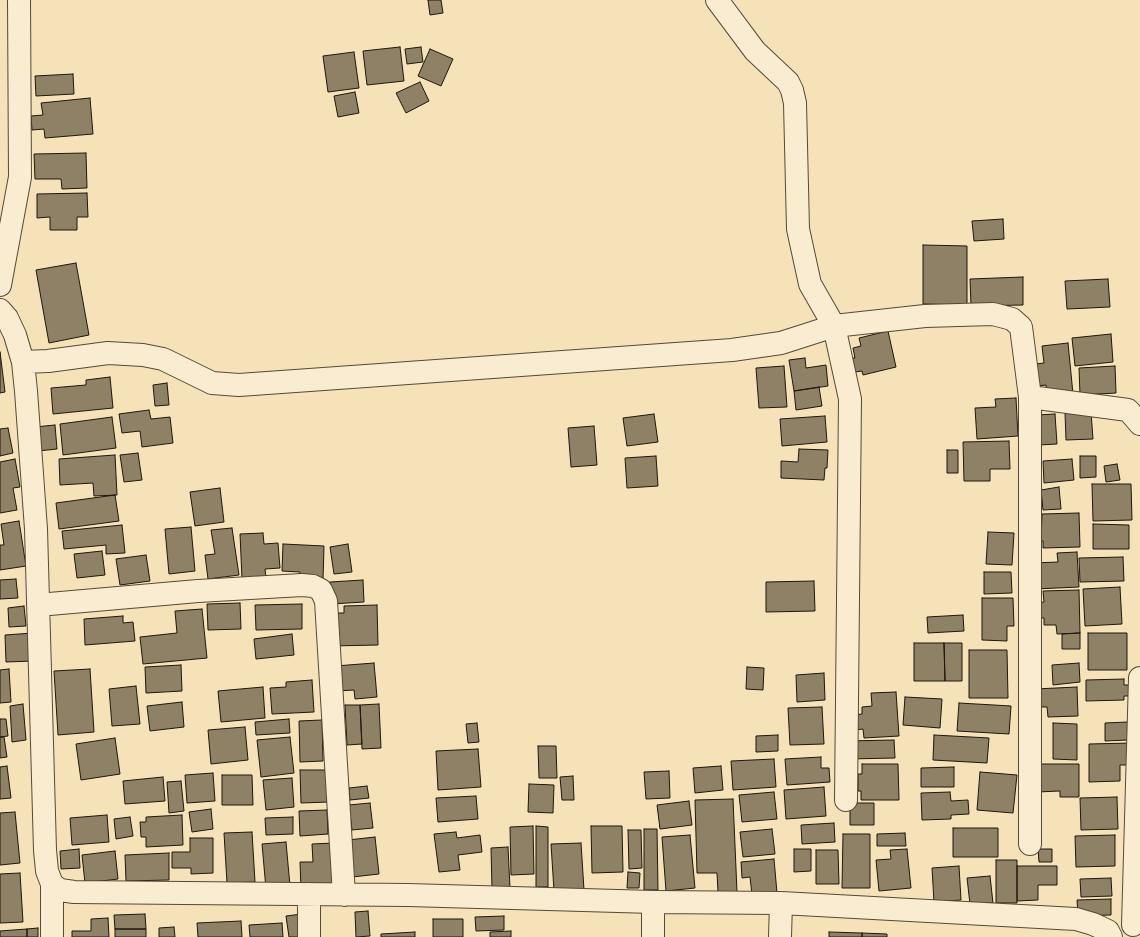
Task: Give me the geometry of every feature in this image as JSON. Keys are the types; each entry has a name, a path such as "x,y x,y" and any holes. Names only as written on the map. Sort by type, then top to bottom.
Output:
{"street":[{"path":"0,285 20,177 19,0"},
{"path":"717,0 755,51 788,82 792,90 795,102 798,229 810,284 834,326 850,399 846,800"},
{"path":"0,310 15,335 23,362 36,529 45,850 47,871 52,884 52,937"},
{"path":"23,362 48,361 108,353 143,355 163,360 212,383 239,385 732,350 781,343 834,326 924,316 993,314 1012,319 1020,328 1030,397 1030,844"},
{"path":"1030,397 1128,410 1140,424"},
{"path":"38,605 198,591 302,585 313,586 321,590 326,601 344,895"},
{"path":"52,884 60,890 74,892 309,894 653,902 780,903 1076,919 1093,924 1109,934 1137,925 1140,678"},
{"path":"309,894 309,937"},
{"path":"653,902 653,937"},
{"path":"780,903 780,937"}],"building":[{"path":"428,0 441,0 443,13 430,15"},
{"path":"400,47 404,81 367,85 363,51"},
{"path":"421,47 423,62 407,64 405,49"},
{"path":"430,49 453,59 441,86 418,76"},
{"path":"354,52 359,88 328,92 323,56"},
{"path":"73,74 74,94 36,96 35,76"},
{"path":"420,82 429,101 406,113 396,93"},
{"path":"355,92 359,113 338,117 334,96"},
{"path":"90,98 93,134 45,138 44,129 32,130 31,116 43,115 41,103"},
{"path":"86,153 87,188 62,189 61,179 35,179 34,154"},
{"path":"87,193 88,217 77,217 77,230 50,230 50,217 37,218 37,194"},
{"path":"1003,219 1004,239 974,241 972,221"},
{"path":"923,245 967,246 967,305 923,304"},
{"path":"76,263 89,335 49,343 36,270"},
{"path":"1023,277 1023,305 971,306 970,279"},
{"path":"1108,279 1110,307 1067,309 1065,281"},
{"path":"888,331 896,367 863,375 862,371 855,372 852,358 855,358 853,348 861,346 859,338"},
{"path":"1111,334 1113,362 1075,366 1072,338"},
{"path":"1068,343 1073,394 1047,397 1046,385 1038,386 1036,364 1044,363 1042,346"},
{"path":"0,352 5,392 0,393"},
{"path":"805,358 806,368 826,365 828,386 794,391 789,360"},
{"path":"784,366 787,407 759,408 756,368"},
{"path":"1115,366 1116,393 1080,395 1079,368"},
{"path":"110,377 113,408 53,414 51,388 86,385 86,380"},
{"path":"167,383 169,405 155,406 153,385"},
{"path":"819,387 822,406 796,410 794,391"},
{"path":"1016,398 1018,436 977,439 975,408 996,407 995,399"},
{"path":"149,410 151,419 170,417 173,443 142,447 140,431 122,433 119,414"},
{"path":"1091,412 1093,439 1066,440 1065,413"},
{"path":"654,414 658,442 627,446 623,418"},
{"path":"1055,414 1057,444 1039,445 1037,415"},
{"path":"825,416 827,442 782,446 780,419"},
{"path":"112,417 116,448 63,455 60,424"},
{"path":"55,425 57,449 38,451 35,427"},
{"path":"594,426 597,465 571,467 568,428"},
{"path":"8,428 13,453 0,456 0,429"},
{"path":"1009,441 1010,469 990,469 990,481 964,481 963,442"},
{"path":"799,449 828,450 827,468 825,468 824,480 781,478 781,461 798,462"},
{"path":"947,450 958,450 958,473 947,473"},
{"path":"138,453 142,480 124,482 120,455"},
{"path":"115,455 117,495 94,496 93,483 60,485 59,459"},
{"path":"656,456 658,486 627,488 625,458"},
{"path":"1080,456 1096,456 1096,477 1080,478"},
{"path":"15,459 20,487 13,488 17,510 0,513 0,462"},
{"path":"1072,459 1074,480 1044,483 1043,461"},
{"path":"1117,464 1120,480 1106,482 1104,466"},
{"path":"1092,484 1131,484 1132,520 1093,521"},
{"path":"1059,487 1061,509 1043,510 1041,490"},
{"path":"220,488 224,522 195,526 190,492"},
{"path":"115,495 119,521 59,529 56,503"},
{"path":"1079,513 1080,547 1043,548 1043,541 1041,541 1042,514"},
{"path":"19,521 26,566 0,570 0,545 4,545 1,524"},
{"path":"1093,524 1129,525 1129,549 1093,549"},
{"path":"122,525 125,553 106,554 106,545 64,549 62,531"},
{"path":"191,527 195,571 169,574 165,529"},
{"path":"232,528 239,575 208,579 205,555 215,554 211,530"},
{"path":"988,532 1014,533 1012,565 986,564"},
{"path":"263,533 264,544 278,543 280,568 265,569 266,578 242,579 240,534"},
{"path":"283,544 324,546 323,580 299,579 300,572 282,571"},
{"path":"348,544 352,572 334,574 330,547"},
{"path":"102,551 105,575 77,578 74,554"},
{"path":"1077,552 1079,587 1035,589 1033,563 1058,562 1057,553"},
{"path":"146,555 150,581 120,585 116,559"},
{"path":"1123,557 1124,581 1080,582 1079,558"},
{"path":"984,572 1011,572 1012,593 984,594"},
{"path":"16,579 18,598 0,599 0,580"},
{"path":"363,580 364,602 331,604 330,582"},
{"path":"814,581 815,611 766,612 766,582"},
{"path":"1120,587 1122,624 1085,626 1083,589"},
{"path":"1079,590 1080,633 1057,634 1056,625 1044,625 1044,618 1036,618 1036,603 1044,602 1043,591"},
{"path":"982,598 1013,598 1014,626 1007,626 1007,641 982,640"},
{"path":"240,603 241,629 208,630 207,604"},
{"path":"302,604 302,629 256,630 255,605"},
{"path":"377,605 378,645 330,646 329,613 344,613 344,606"},
{"path":"24,606 26,626 9,627 8,608"},
{"path":"202,609 207,658 143,664 140,637 177,633 175,611"},
{"path":"963,615 964,631 928,633 927,617"},
{"path":"123,616 123,623 133,622 135,641 85,645 84,619"},
{"path":"33,633 34,661 6,662 5,635"},
{"path":"1080,633 1080,649 1062,649 1062,634"},
{"path":"1088,633 1127,633 1127,670 1088,670"},
{"path":"292,634 294,655 256,659 254,639"},
{"path":"914,643 944,643 945,681 914,681"},
{"path":"944,643 962,643 962,681 945,681"},
{"path":"969,650 1007,650 1008,698 969,698"},
{"path":"374,663 377,697 355,699 354,690 337,691 335,666"},
{"path":"1079,663 1080,682 1053,685 1052,665"},
{"path":"181,665 182,691 146,693 145,667"},
{"path":"747,667 764,668 763,690 746,689"},
{"path":"9,669 11,702 0,703 0,670"},
{"path":"90,669 94,732 58,735 54,671"},
{"path":"824,673 825,700 797,702 796,675"},
{"path":"1124,679 1124,685 1130,685 1130,696 1124,696 1124,700 1086,701 1086,680"},
{"path":"312,680 314,712 272,714 270,688 286,687 286,682"},
{"path":"136,686 140,724 112,726 109,689"},
{"path":"263,687 265,718 221,722 218,691"},
{"path":"1077,687 1078,716 1048,717 1047,707 1036,707 1035,689"},
{"path":"896,692 899,736 864,738 863,729 855,730 854,715 862,714 862,707 872,706 871,693"},
{"path":"905,697 942,699 940,728 903,725"},
{"path":"182,702 184,727 150,731 147,706"},
{"path":"959,703 1011,706 1009,734 957,731"},
{"path":"23,704 26,740 12,742 10,706"},
{"path":"379,704 381,748 362,749 360,705"},
{"path":"345,705 360,705 362,744 347,745"},
{"path":"822,707 824,744 790,745 788,708"},
{"path":"0,719 6,719 8,736 0,737"},
{"path":"289,719 290,733 256,735 255,722"},
{"path":"322,720 323,761 300,762 299,721"},
{"path":"1128,722 1128,740 1105,741 1105,723"},
{"path":"477,723 479,742 468,743 466,724"},
{"path":"1053,723 1077,724 1077,760 1053,759"},
{"path":"245,727 248,760 211,764 208,730"},
{"path":"778,735 778,751 756,752 756,736"},
{"path":"934,735 989,738 987,763 933,760"},
{"path":"0,737 4,737 7,757 0,758"},
{"path":"290,737 294,773 261,777 257,740"},
{"path":"115,738 120,774 81,780 76,744"},
{"path":"894,740 895,758 848,759 847,741"},
{"path":"1132,743 1132,765 1120,765 1120,781 1089,782 1089,744"},
{"path":"538,746 556,746 557,778 539,778"},
{"path":"478,749 481,787 438,790 436,751"},
{"path":"821,757 821,768 829,768 830,782 787,785 785,759"},
{"path":"774,759 776,787 733,790 731,761"},
{"path":"862,764 898,764 899,800 861,800 861,791 858,791 858,774 862,774"},
{"path":"1037,764 1079,764 1079,797 1060,797 1060,791 1037,792"},
{"path":"7,766 11,798 0,799 0,767"},
{"path":"721,766 723,790 695,793 693,768"},
{"path":"954,767 954,787 921,787 921,768"},
{"path":"300,770 328,770 329,802 301,803"},
{"path":"669,771 670,798 646,799 644,772"},
{"path":"980,772 1017,775 1013,813 977,810"},
{"path":"213,773 215,801 187,803 185,775"},
{"path":"222,775 252,775 253,805 222,805"},
{"path":"573,776 574,800 562,800 560,777"},
{"path":"163,777 165,801 125,804 123,781"},
{"path":"292,778 294,807 266,810 263,780"},
{"path":"181,781 184,811 169,813 167,782"},
{"path":"529,784 554,785 553,813 528,812"},
{"path":"367,786 369,798 350,800 349,788"},
{"path":"824,787 826,816 786,819 784,790"},
{"path":"774,792 777,819 742,822 739,795"},
{"path":"950,792 951,801 968,800 969,814 951,815 951,819 922,820 921,793"},
{"path":"476,796 478,819 438,822 436,798"},
{"path":"1117,797 1118,829 1081,830 1080,798"},
{"path":"733,799 737,892 718,892 717,873 697,873 695,800"},
{"path":"689,801 692,825 660,829 657,805"},
{"path":"370,803 373,828 352,830 349,805"},
{"path":"850,803 874,803 874,825 850,825"},
{"path":"211,809 213,829 192,832 189,812"},
{"path":"327,810 328,834 300,836 299,811"},
{"path":"15,812 20,863 0,865 0,813"},
{"path":"107,815 109,842 72,845 70,818"},
{"path":"182,815 183,845 146,847 146,837 141,837 140,822 146,822 146,817"},
{"path":"130,817 133,836 116,839 114,819"},
{"path":"293,817 293,834 266,835 265,818"},
{"path":"834,823 835,842 802,844 801,825"},
{"path":"533,826 534,874 511,875 510,827"},
{"path":"536,826 548,827 548,887 536,887"},
{"path":"591,826 622,826 623,872 592,873"},
{"path":"953,828 998,828 998,857 953,857"},
{"path":"644,829 657,829 658,890 644,890"},
{"path":"772,829 775,854 743,857 740,832"},
{"path":"628,830 641,830 642,868 629,869"},
{"path":"252,832 255,882 227,883 224,833"},
{"path":"456,832 457,838 480,835 482,852 458,855 460,870 439,872 434,834"},
{"path":"905,833 906,846 877,846 877,834"},
{"path":"843,834 870,834 870,888 842,888"},
{"path":"690,835 695,888 666,891 662,837"},
{"path":"1115,835 1115,866 1076,867 1075,836"},
{"path":"375,837 379,874 352,877 348,840"},
{"path":"190,838 213,838 213,873 191,874 191,868 172,868 172,852 190,852"},
{"path":"286,842 290,886 266,889 262,844"},
{"path":"334,843 339,887 301,889 300,862 313,862 312,844"},
{"path":"581,843 584,890 554,891 551,844"},
{"path":"508,847 510,888 492,889 491,848"},
{"path":"79,849 80,868 61,869 60,851"},
{"path":"794,849 811,849 811,871 794,872"},
{"path":"907,849 911,888 879,891 876,860 891,859 890,850"},
{"path":"1038,849 1052,849 1052,862 1039,862"},
{"path":"816,850 838,850 839,884 816,884"},
{"path":"115,851 118,879 85,883 82,855"},
{"path":"169,853 169,880 126,881 125,855"},
{"path":"774,859 777,893 752,895 750,877 742,878 741,862"},
{"path":"996,860 1017,860 1017,903 996,903"},
{"path":"959,866 961,900 934,902 932,868"},
{"path":"1017,866 1057,866 1057,885 1038,885 1038,900 1017,901"},
{"path":"628,872 640,873 639,888 627,888"},
{"path":"20,873 23,922 0,923 0,874"},
{"path":"990,876 993,903 970,904 967,878"},
{"path":"1111,878 1112,896 1081,897 1080,879"},
{"path":"1111,899 1111,915 1078,916 1077,900"},
{"path":"368,911 370,936 356,937 355,912"},
{"path":"145,914 146,929 115,929 114,915"},
{"path":"302,914 305,937 289,937 286,916"},
{"path":"504,916 504,930 476,931 475,917"},
{"path":"108,918 109,937 72,937 72,931 91,931 91,919"},
{"path":"433,919 463,919 463,937 433,937"},
{"path":"241,921 242,937 198,937 197,923"},
{"path":"282,923 283,937 250,937 249,925"},
{"path":"174,927 175,937 159,937 159,928"},
{"path":"38,928 38,937 27,937 27,929"},
{"path":"27,929 27,937 0,937 0,931"},
{"path":"115,929 146,929 146,937 115,937"},
{"path":"511,931 511,937 490,937 490,932"},
{"path":"415,932 415,937 381,937 381,934"},
{"path":"829,932 862,933 862,937 829,937"},
{"path":"862,933 887,934 887,937 862,937"}]}
